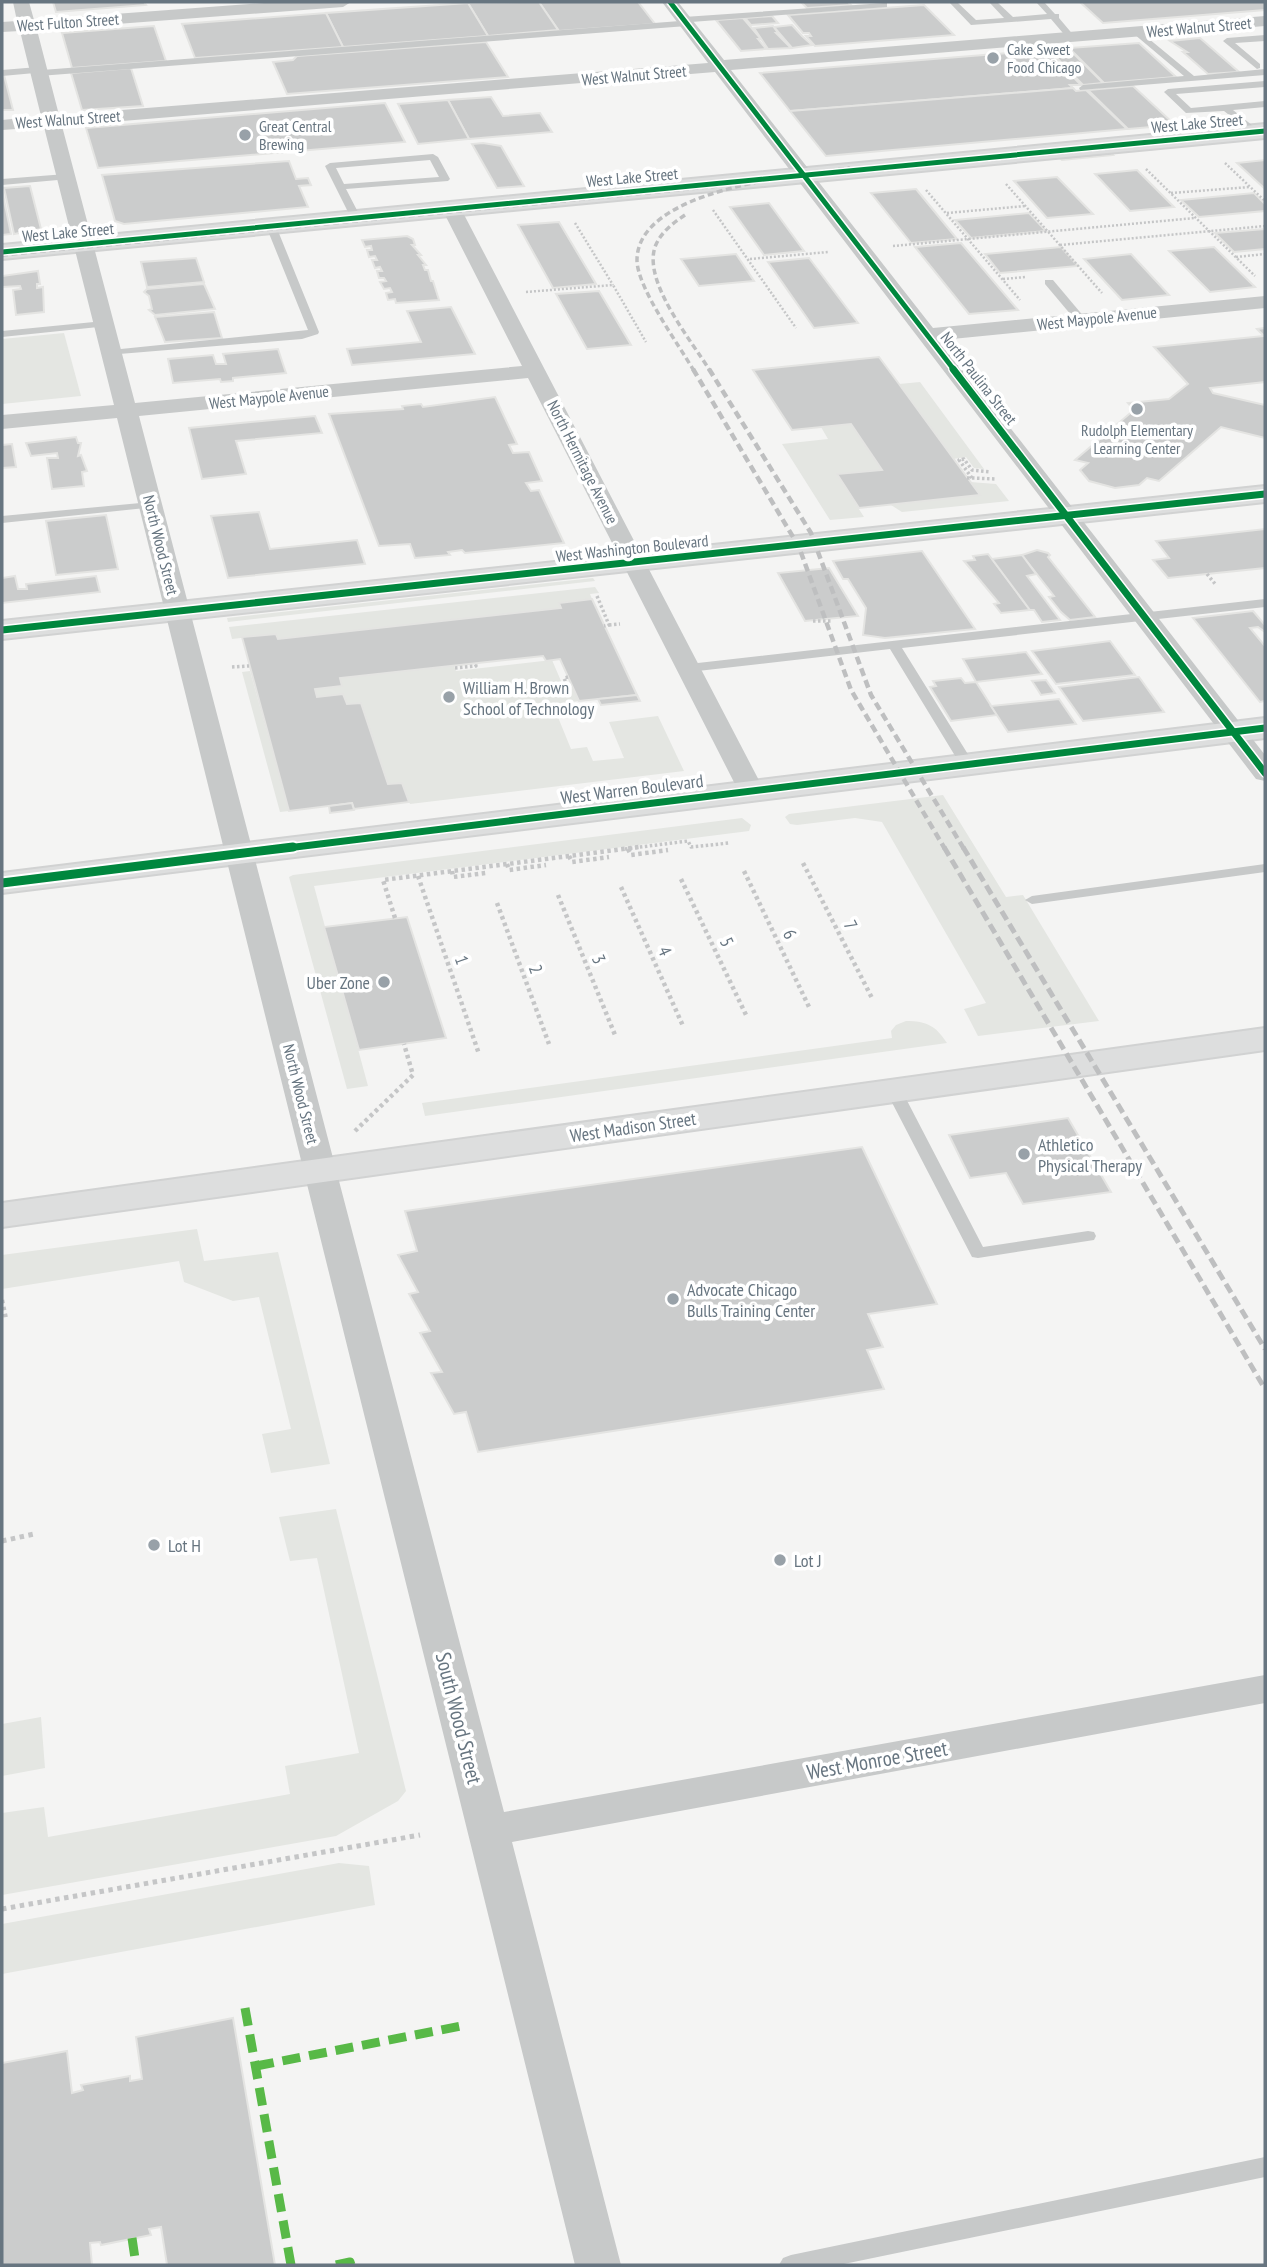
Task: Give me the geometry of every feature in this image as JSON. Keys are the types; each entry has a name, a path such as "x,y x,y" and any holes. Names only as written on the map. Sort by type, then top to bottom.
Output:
{"main road":[{"name":"West Lake Street","path":"2,252 1260,131"},
{"name":"West Washington Boulevard","path":"2,630 1265,495"},
{"name":"West Warren Boulevard","path":"2,883 1250,730"},
{"name":"West Madison Street","path":"2,1215 1265,1039"}],"street":[{"name":"North Wood Street","path":"21,2 320,1170"},
{"name":"West Fulton Street","path":"2,27 343,2"},
{"name":"North Paulina Street","path":"670,2 1145,617 1250,730 1265,773"},
{"name":"West Walnut Street","path":"2,125 688,71 720,66 1265,21"},
{"name":"North Hermitage Avenue","path":"452,209 751,790"},
{"name":"West Maypole Avenue","path":"928,335 1265,302"},
{"name":"West Maypole Avenue","path":"2,422 537,371"},
{"name":"South Wood Street","path":"320,1170 598,2265"},
{"name":"West Monroe Street","path":"488,1831 1265,1689"}],"lane":[{"path":"2,73 884,5 881,2"},
{"path":"953,2 975,23 1056,16"},
{"path":"993,2 1011,20"},
{"path":"1040,2 1056,16 1071,37"},
{"path":"1237,23 1261,38"},
{"path":"1136,32 1191,79"},
{"path":"1261,38 1227,41 1261,69"},
{"path":"1083,88 1191,79 1261,69"},
{"path":"1265,84 1168,92 1189,111 1265,104"},
{"path":"1226,108 1260,131"},
{"path":"340,187 445,178 433,157 330,166 340,187 356,218"},
{"path":"2,182 66,177"},
{"path":"111,354 314,332 271,226"},
{"path":"1049,282 1081,320"},
{"path":"2,334 104,324"},
{"path":"2,520 151,505"},
{"path":"689,668 1263,606"},
{"path":"894,645 967,764"},
{"path":"1031,900 1265,868"},
{"path":"894,1091 978,1253 1088,1236"},
{"path":"791,2265 1265,2167"}],"path":[{"path":"1219,158 1265,201"},
{"path":"1142,165 1255,276"},
{"path":"1002,178 1105,296"},
{"path":"923,186 1023,303"},
{"path":"1170,193 1250,187"},
{"path":"946,213 1026,206"},
{"path":"713,210 796,328"},
{"path":"572,218 646,342"},
{"path":"888,246 1195,218"},
{"path":"1060,245 1265,226"},
{"path":"749,259 831,252"},
{"path":"1235,257 1265,254"},
{"path":"523,293 613,285"},
{"path":"991,472 972,470 964,459 959,460 970,478 996,479"},
{"path":"1207,574 1216,586"},
{"path":"606,595 596,596 607,625 620,624"},
{"path":"813,621 833,621"},
{"path":"455,668 476,666 475,663"},
{"path":"232,667 249,666"},
{"path":"568,677 564,678 568,688"},
{"path":"394,918 383,880 688,841 691,847 729,843"},
{"path":"628,849 631,855 668,850"},
{"path":"569,856 572,862 609,857"},
{"path":"507,864 509,870 546,865"},
{"path":"452,871 453,877 486,873"},
{"path":"355,1131 413,1075 404,1044"},
{"path":"2,1300 6,1319"},
{"path":"2,1541 34,1534"},
{"path":"2,1909 420,1835"}],"shaded area":[{"path":"64,333 81,396 2,404 2,339"},
{"path":"920,382 984,469 974,468 966,457 953,459 899,384"},
{"path":"851,424 882,470 837,475 864,517 830,520 782,444 828,439 821,427"},
{"path":"970,482 996,484 1009,501 902,512 891,505 979,495"},
{"path":"593,578 595,581 228,622 227,618"},
{"path":"595,587 599,593 590,594 592,599 560,603 561,608 278,639 276,634 232,639 229,627"},
{"path":"552,660 564,688 572,687 579,701 553,705 571,749 587,747 593,761 624,758 609,722 658,716 684,771 410,804 402,783 388,784 361,703 347,704 343,694 317,697 315,689 342,686 340,678 454,666 456,671"},
{"path":"250,671 289,811 280,812 242,672"},
{"path":"943,795 1006,897 1023,895 1099,1021 978,1036 964,1009 986,1003 882,822 855,818 797,825 790,824 785,817 789,814"},
{"path":"742,818 751,825 749,831 314,886 368,1086 347,1089 289,877"},
{"path":"906,1021 930,1026 939,1032 947,1043 425,1116 422,1103 892,1038 891,1031 896,1025"},
{"path":"197,1229 204,1261 278,1252 330,1464 271,1473 262,1434 291,1429 259,1297 233,1301 184,1282 179,1261 2,1289 2,1255"},
{"path":"336,1509 406,1791 398,1801 336,1836 2,1895 2,1813 44,1807 48,1837 290,1794 285,1766 359,1753 317,1558 290,1561 279,1517"},
{"path":"41,1717 45,1768 2,1776 2,1724"},
{"path":"339,1863 369,1866 375,1905 2,1974 2,1924"}],"building":[{"path":"53,2 144,2 146,5 56,12"},
{"path":"539,2 638,2 655,24 559,31"},
{"path":"539,2 558,30 488,36 468,3"},
{"path":"801,2 848,2 851,5 807,8"},
{"path":"1080,2 1265,2 1265,10 1103,23"},
{"path":"468,3 488,36 343,47 326,13"},
{"path":"924,5 954,35 815,46 806,36 811,36 809,33 803,33 788,15"},
{"path":"326,13 343,47 195,58 182,24"},
{"path":"772,16 778,23 751,25 745,18"},
{"path":"743,18 766,49 741,51 716,20"},
{"path":"792,25 812,45 792,48 774,27"},
{"path":"154,26 166,61 72,68 62,33"},
{"path":"773,26 776,33 791,48 768,49 754,28"},
{"path":"1200,38 1239,72 1208,74 1183,52 1187,52 1170,41"},
{"path":"486,42 508,77 287,94 273,62 293,60 297,56"},
{"path":"1139,43 1176,77 1104,83 1069,48"},
{"path":"1047,50 1081,85 1070,85 1073,88 790,111 760,73"},
{"path":"1074,54 1103,83 1083,85 1055,56"},
{"path":"131,68 143,106 82,110 71,73"},
{"path":"4,75 13,110 2,110"},
{"path":"1133,86 1175,125 1128,129 1088,90"},
{"path":"1073,88 1076,91 1086,90 1127,129 826,156 790,111"},
{"path":"491,97 503,116 540,113 552,132 469,139 448,100"},
{"path":"448,100 469,139 418,144 398,104"},
{"name":"Great Central Brewing","path":"385,103 405,142 98,168 86,128"},
{"path":"472,144 501,146 524,186 497,188"},
{"path":"1109,151 1113,155 1062,160 1058,156"},
{"path":"1265,160 1265,189 1237,163"},
{"path":"289,161 296,179 308,178 311,185 299,186 308,207 124,224 115,221 102,175"},
{"path":"1137,170 1174,207 1130,211 1095,174"},
{"path":"1057,177 1093,214 1047,218 1014,181"},
{"path":"30,186 41,229 14,234 4,188"},
{"path":"916,189 957,239 911,243 871,193"},
{"path":"2,190 11,234 2,235"},
{"path":"1254,193 1265,204 1265,211 1199,217 1181,200"},
{"path":"769,203 804,251 764,255 730,207"},
{"path":"1029,213 1046,231 971,238 955,220"},
{"path":"559,222 596,284 553,288 518,225"},
{"path":"1265,229 1265,249 1234,252 1215,233"},
{"path":"407,236 413,239 415,245 412,245 426,265 423,265 425,270 428,270 439,300 396,303 395,299 388,300 386,293 392,292 390,288 384,289 380,282 386,281 379,278 377,271 382,271 380,267 375,268 372,260 377,260 375,256 369,257 367,250 372,250 371,246 365,247 362,240"},
{"path":"961,243 1018,310 969,314 915,247"},
{"path":"1061,247 1078,266 1000,273 985,254"},
{"path":"1214,247 1255,287 1210,292 1169,251"},
{"path":"736,254 754,281 699,286 681,259"},
{"path":"1131,254 1169,295 1122,300 1084,259"},
{"path":"196,258 204,282 147,287 141,262"},
{"path":"809,258 858,323 814,328 768,262"},
{"path":"38,271 40,284 37,284 37,288 43,287 44,312 16,315 13,290 21,289 20,286 2,287 2,276"},
{"path":"204,284 215,309 155,315 149,310 152,309 149,296 144,292 147,289"},
{"path":"599,291 631,345 587,349 556,294"},
{"path":"451,307 475,354 352,365 347,349 421,342 407,311"},
{"path":"214,312 222,338 165,342 155,317"},
{"path":"1265,328 1265,382 1210,388 1213,393 1265,405 1265,438 1221,427 1159,481 1147,478 1139,485 1115,488 1089,481 1080,470 1088,463 1075,460 1134,410 1128,403 1169,399 1188,384 1154,347 1264,336 1257,329"},
{"path":"278,349 286,373 233,378 233,381 221,382 220,379 173,383 168,359 213,355 216,364 226,364 223,354"},
{"path":"879,357 980,495 859,508 837,474 882,470 851,424 792,430 753,370"},
{"path":"495,397 517,444 509,445 513,453 529,452 542,481 526,483 531,491 539,490 564,543 465,553 462,550 448,552 450,555 415,558 410,544 379,546 329,414 403,409 402,406 421,404 423,407"},
{"path":"315,416 322,433 236,441 246,474 202,479 189,428"},
{"path":"76,437 78,443 81,443 78,456 81,455 87,471 82,472 84,486 52,489 47,458 58,458 57,453 31,456 26,443"},
{"path":"12,444 16,467 2,468 2,445"},
{"path":"259,512 270,549 357,540 365,564 228,578 211,516"},
{"path":"106,515 118,569 56,575 46,521"},
{"path":"1265,529 1265,568 1168,578 1153,560 1169,558 1156,541"},
{"path":"1037,550 1050,555 1048,557 1095,617 1070,620 1061,612 1049,597 1054,596 1022,555"},
{"path":"922,551 975,629 885,638 863,635 866,608 848,579 843,579 833,561"},
{"path":"988,554 1030,610 1001,613 994,604 999,603 964,561 975,560 973,556"},
{"path":"1022,555 1036,574 1027,576 1060,620 1042,622 992,559"},
{"path":"829,568 858,616 805,621 778,573"},
{"path":"15,576 18,589 27,589 26,584 96,576 100,592 2,603 2,578"},
{"path":"592,599 637,695 579,701 560,659 546,661 543,656 340,678 342,686 315,689 317,697 343,694 347,704 361,703 388,784 402,783 409,802 354,809 352,803 289,811 242,637 276,634 278,639 561,608 559,603"},
{"path":"1253,611 1265,625 1265,632 1258,627 1250,628 1265,646 1265,701 1260,702 1193,618"},
{"path":"1110,641 1135,675 1056,684 1032,651"},
{"path":"1026,652 1042,674 976,682 963,659"},
{"path":"1139,677 1164,712 1083,721 1059,687"},
{"path":"961,678 965,683 976,682 997,715 951,721 930,687 936,686 933,681"},
{"path":"1046,680 1055,693 1041,695 1032,681"},
{"path":"637,695 640,701 601,705 598,699"},
{"path":"1059,699 1076,724 1008,732 991,706"},
{"path":"352,803 354,810 330,813 329,806"},
{"name":"Uber Zone","path":"407,917 446,1038 359,1050 324,927"},
{"name":"Athletico Physical Therapy","path":"1068,1118 1111,1192 1023,1204 1006,1173 970,1178 949,1135"},
{"name":"Advocate Chicago Bulls Training Center","path":"862,1147 937,1304 868,1314 883,1347 867,1350 884,1389 478,1452 466,1412 454,1414 431,1373 442,1372 420,1333 430,1331 409,1294 418,1292 398,1255 417,1251 405,1211"},
{"path":"233,2018 275,2265 167,2265 161,2227 149,2229 151,2235 101,2245 100,2242 90,2243 92,2265 2,2265 2,2063 67,2051 72,2093 83,2090 81,2085 130,2076 130,2081 142,2079 136,2037"}],"railway":[{"path":"840,174 1265,133"},
{"path":"694,371 660,317 639,273 637,261 644,237 663,217 691,202 724,190 795,175 850,168"},
{"path":"2,255 718,186"},
{"path":"685,215 660,237 653,261 662,294 710,371"},
{"path":"693,369 799,547 851,690 945,849"},
{"path":"709,369 811,533 871,695 964,849"},
{"path":"944,847 1265,1389"},
{"path":"963,847 1265,1349"}],"marked path":[{"path":"245,2008 291,2265"},
{"path":"256,2066 461,2026"},
{"path":"132,2238 136,2265"},
{"path":"336,2265 350,2262 351,2265"}],"cycle path":[{"path":"670,2 1265,773"},
{"path":"2,252 1265,131"},
{"path":"2,630 1265,494"},
{"path":"2,883 1265,728"}],"place":[{"name":"Cake Sweet Food Chicago","path":"993,58"},
{"name":"Great Central Brewing","path":"245,135"},
{"name":"Rudolph Elementary Learning Center","path":"1137,409"},
{"name":"William H. Brown School of Technology","path":"449,697"},
{"name":"Uber Zone","path":"384,982"},
{"name":"Athletico Physical Therapy","path":"1024,1154"},
{"name":"Advocate Chicago Bulls Training Center","path":"673,1299"},
{"name":"Lot H","path":"154,1545"},
{"name":"Lot J","path":"780,1560"}]}
